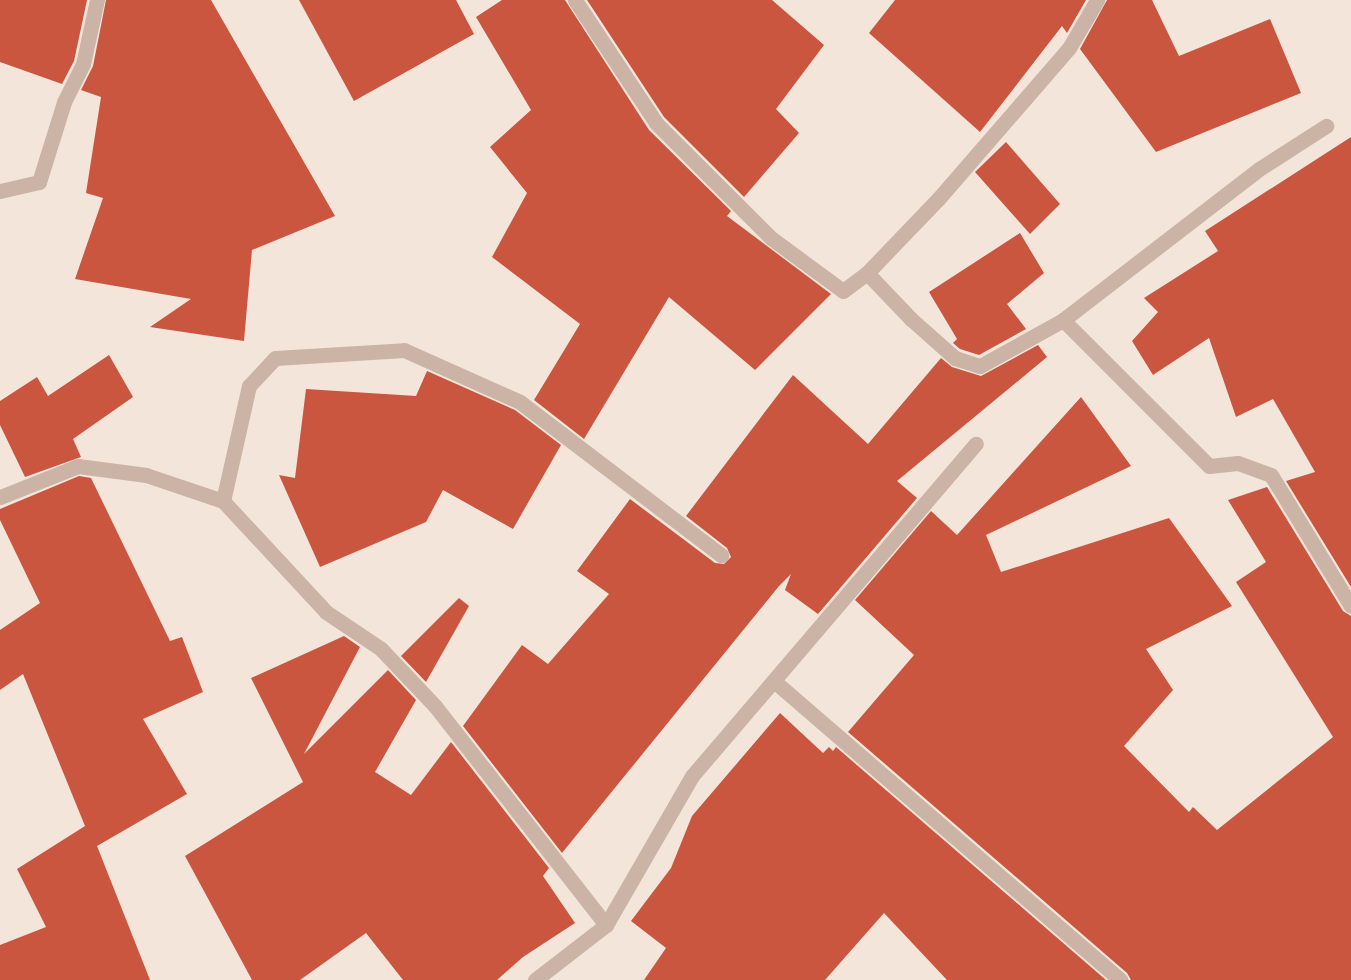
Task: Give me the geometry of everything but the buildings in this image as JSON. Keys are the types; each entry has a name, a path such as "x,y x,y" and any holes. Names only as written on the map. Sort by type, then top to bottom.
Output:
{"street":[{"path":"0,191 39,182 64,102 83,64 97,0"},
{"path":"574,0 656,123 771,238 843,291 867,273 939,198 1069,48 1097,0"},
{"path":"867,273 911,319 955,358 980,366 1063,320 1259,169 1326,126"},
{"path":"1063,320 1209,466 1238,463 1271,475 1351,606"},
{"path":"223,501 249,386 275,358 404,350 520,402 721,555"},
{"path":"535,980 606,925 692,776 976,444"},
{"path":"0,497 50,474 87,466 146,474 223,501 326,612 381,649 435,706 606,925"},
{"path":"774,681 1121,980"}]}
